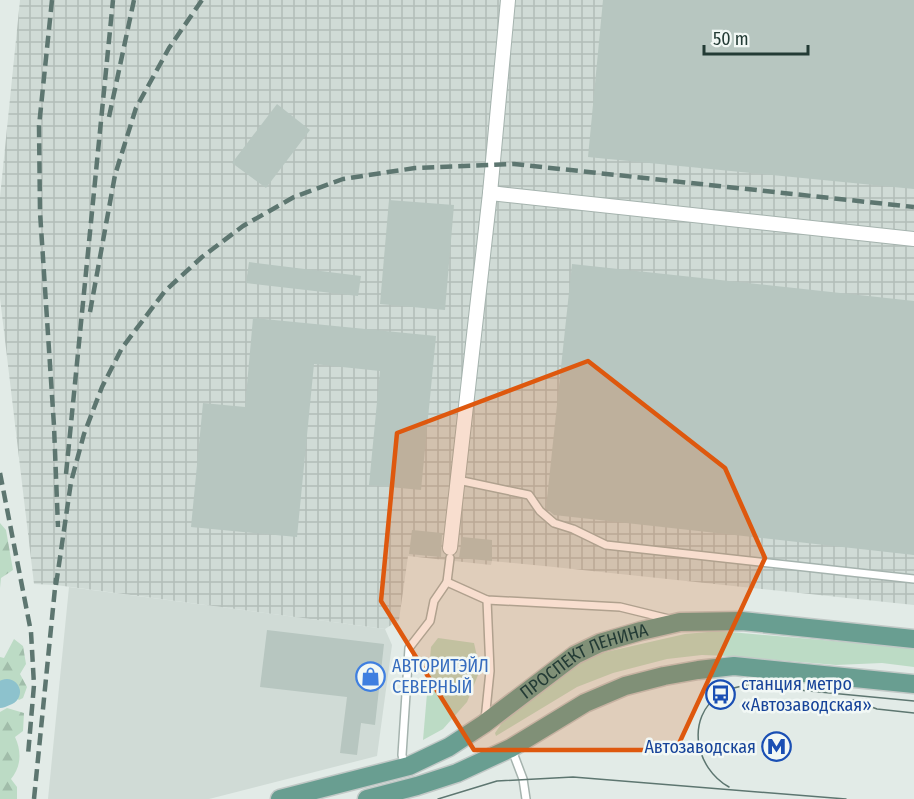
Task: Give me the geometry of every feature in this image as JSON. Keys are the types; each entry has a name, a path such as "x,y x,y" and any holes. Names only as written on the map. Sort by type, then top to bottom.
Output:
{"main road":[{"name":"ПРОСПЕКТ ЛЕНИНА","path":"279,799 407,767 449,747 484,724 575,655 600,643 680,622 742,621 914,639"},
{"name":"ПРОСПЕКТ ЛЕНИНА","path":"367,799 458,773 505,750 585,703 625,686 698,670 734,666 914,684"},
{"path":"484,724 481,737 485,746 491,751 505,750"}],"street":[{"path":"450,553 490,193 508,0"},
{"path":"490,193 914,238"}],"lane":[{"path":"458,480 529,495 540,511 554,523 573,529 606,545 914,579"},
{"path":"407,767 402,755 410,648 430,621 434,601 447,582 450,553"},
{"path":"447,582 487,600 620,607 680,622"},
{"path":"484,724 490,671 487,600"},
{"path":"505,750 521,770 526,799"}],"highlighted area":[{"path":"588,361 725,468 765,558 676,750 474,750 381,601 397,433"}],"shaded area":[{"path":"20,0 914,0 914,605 554,567 492,561 491,565 408,556 399,620 385,629 56,585 34,584 0,298 0,197"},
{"path":"69,587 385,629 392,645 377,756 209,799 48,799"}],"green space":[{"path":"0,523 6,530 13,570 1,578 0,588"},
{"path":"719,631 914,648 914,667 882,663 836,665 702,655 667,659 613,673 577,687 496,736 495,733 504,720 562,674 597,654 685,634"},
{"path":"438,638 474,643 480,670 467,702 443,729 423,740 431,647"},
{"path":"14,639 23,646 26,664 20,674 27,687 23,698 19,700 13,695 0,698 0,657 4,658"},
{"path":"7,708 24,713 23,731 15,737 19,748 19,764 11,779 17,787 17,799 0,799 0,712"}],"building":[{"path":"603,0 914,0 914,189 588,157"},
{"path":"277,104 310,130 266,188 232,163"},
{"path":"389,200 454,205 445,310 380,304"},
{"path":"249,262 361,276 358,296 246,283"},
{"path":"572,264 914,301 914,555 554,515 546,508"},
{"path":"253,318 436,336 421,490 369,485 380,371 314,364 297,537 191,527 203,403 245,407"},
{"path":"412,530 442,533 441,557 409,554"},
{"path":"462,537 492,540 492,561 459,558"},
{"path":"267,630 384,644 375,725 361,723 357,755 340,753 347,697 260,687"},
{"path":"467,680 473,684 471,691 465,693 459,689 461,682"}],"waterway":[{"path":"0,695 7,692"}],"tram line":[{"path":"729,787 717,779 708,768 699,742 702,716 709,704 726,690 747,685 914,701"},
{"path":"853,700 877,709 914,713"},
{"path":"438,799 497,781 573,777 846,799"}],"railway":[{"path":"52,0 39,126 40,212 58,527"},
{"path":"66,474 113,0"},
{"path":"109,117 134,0"},
{"path":"90,312 115,175 136,108 169,48 202,0"},
{"path":"56,585 71,482 84,434 102,387 122,348 165,291 202,257 243,226 294,197 343,179 415,168 514,164 914,207"},
{"path":"0,473 31,632 34,685 28,755"},
{"path":"34,799 56,578"}],"place":[{"name":"АВТОРИТЭЙЛ СЕВЕРНЫЙ","path":"371,676"},
{"name":"станция метро «Автозаводская»","path":"720,694"},
{"name":"Автозаводская","path":"777,747"}]}
